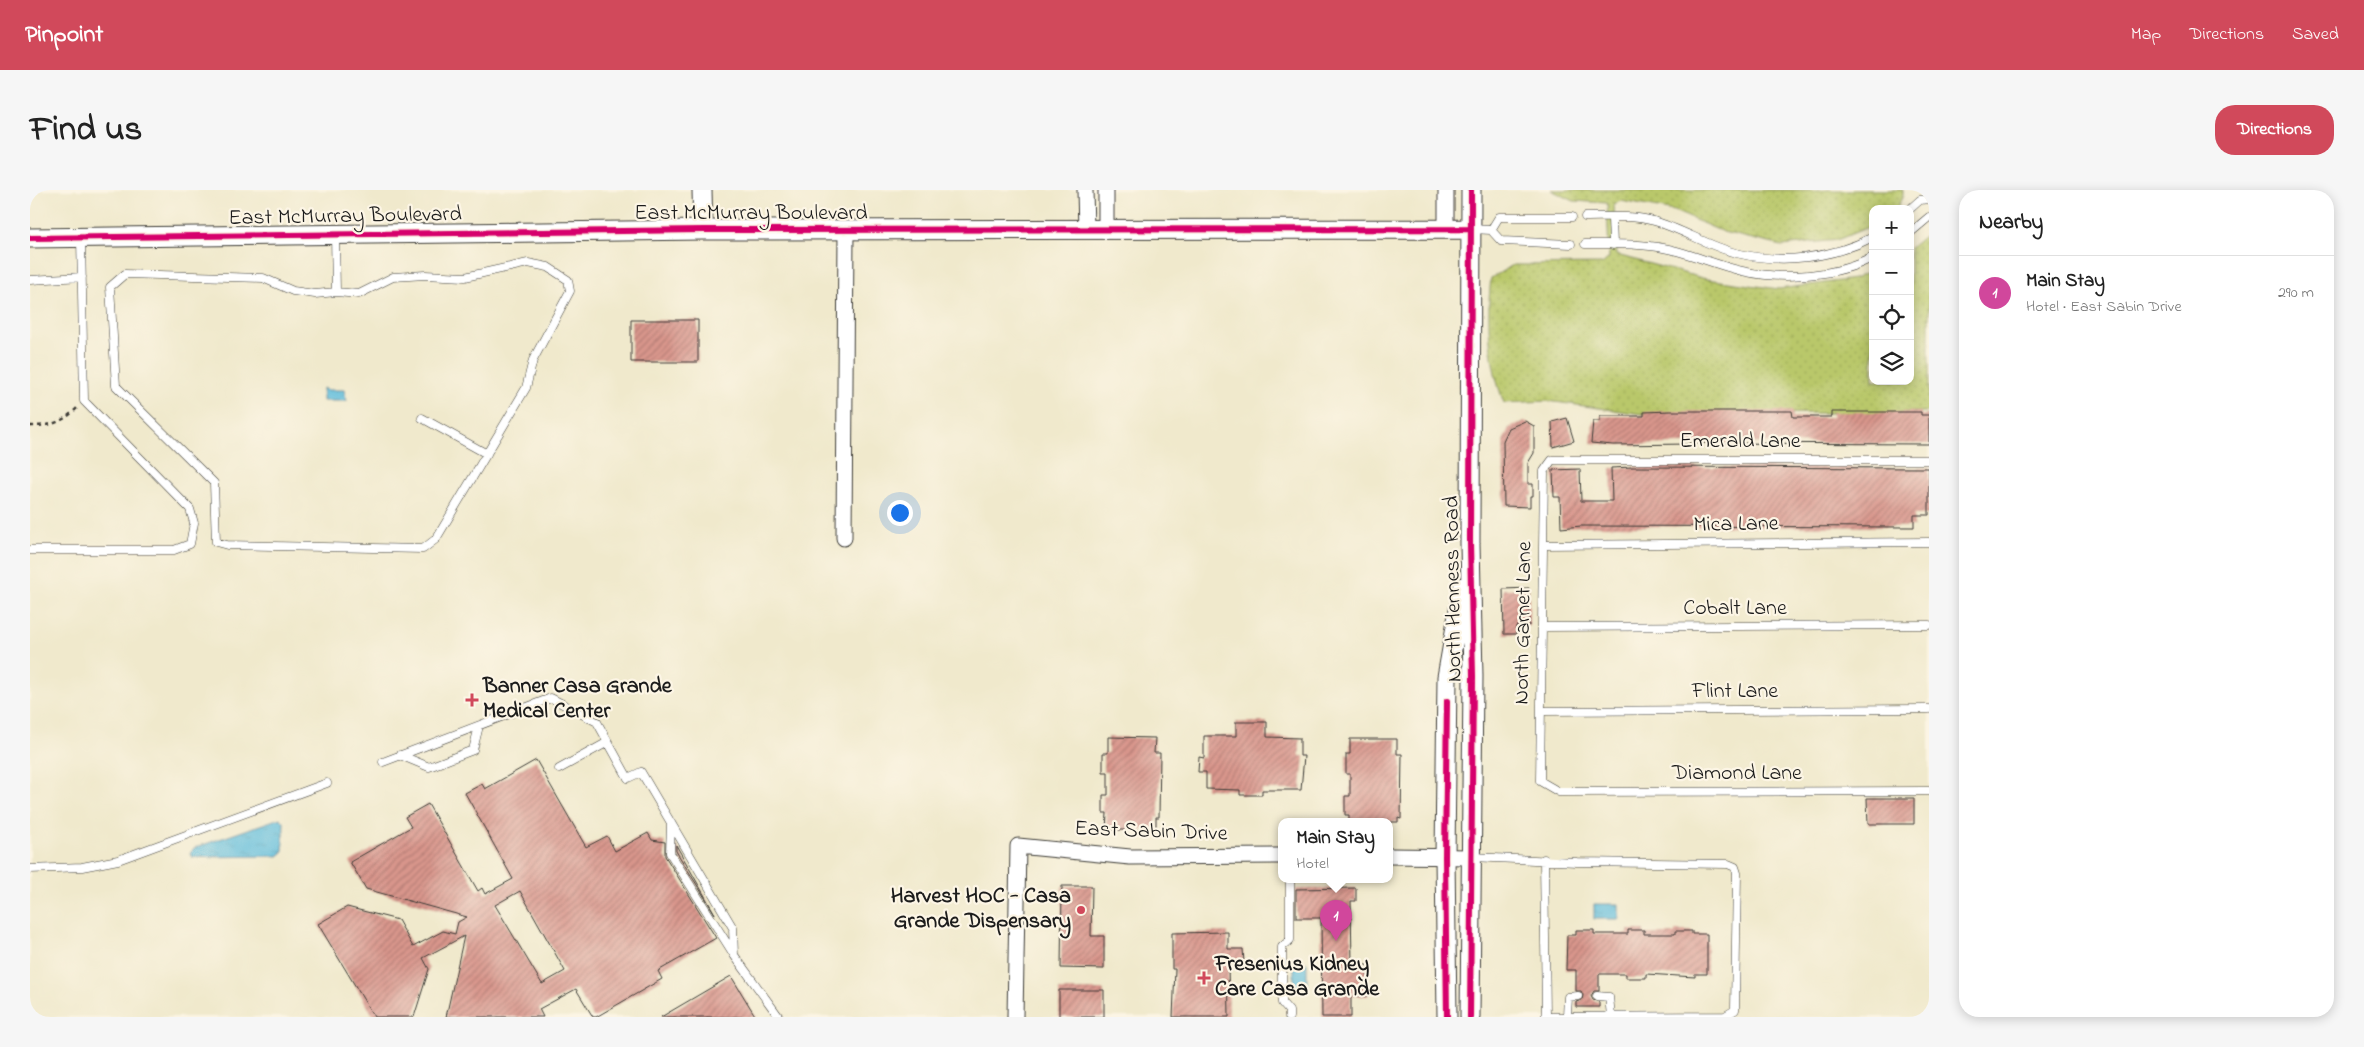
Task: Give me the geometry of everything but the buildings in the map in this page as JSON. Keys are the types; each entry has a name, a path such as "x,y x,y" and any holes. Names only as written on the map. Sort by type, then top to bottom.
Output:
{"street":[{"path":"702,190 702,230"},
{"path":"1085,190 1086,230"},
{"path":"1106,190 1106,230"},
{"path":"1446,190 1446,230"},
{"name":"North Henness Road","path":"1470,1017 1473,676 1470,544 1471,190"},
{"name":"East McMurray Boulevard","path":"30,238 702,230 1471,229"},
{"path":"844,538 846,231"},
{"name":"North Henness Road","path":"1446,1017 1447,677 1470,544"},
{"name":"East Sabin Drive","path":"1016,1017 1018,846 1130,857 1278,856"},
{"path":"1393,856 1472,856"}],"lane":[{"path":"1914,205 1920,200 1929,199"},
{"path":"1492,230 1499,217 1572,217"},
{"path":"1585,217 1652,220 1735,252 1782,259 1806,258 1837,252 1869,239"},
{"path":"1914,230 1929,217"},
{"path":"1612,218 1613,244"},
{"path":"1471,229 1492,230 1501,241 1571,244"},
{"path":"335,234 336,292"},
{"path":"30,550 174,550 190,544 194,523 190,509 84,401 81,237"},
{"path":"1585,244 1651,246 1743,271 1772,275 1796,276 1834,271 1869,258"},
{"path":"528,263 548,267 568,280 570,291 533,360 526,388 436,539 423,549 227,545 216,542 214,483 116,386 110,287 125,274 263,278 293,291 315,294 336,292 359,294 393,277 425,274 465,277 528,263"},
{"path":"30,280 82,277"},
{"path":"422,418 487,454"},
{"name":"Emerald Lane","path":"1552,460 1929,460"},
{"name":"North Garnet Lane","path":"1547,786 1540,781 1544,471 1552,460"},
{"name":"Mica Lane","path":"1543,545 1929,542"},
{"name":"Cobalt Lane","path":"1542,627 1929,625"},
{"path":"383,762 551,698 597,722 628,778 641,772 672,823 733,928 734,954"},
{"name":"Flint Lane","path":"1541,710 1929,709"},
{"path":"400,755 429,767 472,750 479,726"},
{"path":"559,769 608,742"},
{"path":"30,869 82,867 118,860 327,783"},
{"name":"Diamond Lane","path":"1547,786 1559,792 1929,790"},
{"path":"672,823 670,852 734,954 779,1017"},
{"path":"1472,856 1544,859 1577,862 1728,864 1734,867 1737,873 1735,1010 1725,1016 1546,1017 1544,859"},
{"path":"1289,1017 1289,1012 1282,1003 1282,947 1290,940 1290,883"},
{"path":"1567,1016 1568,997 1578,996"},
{"path":"1598,996 1608,997 1610,1016"}],"path":[{"path":"30,426 50,426 62,422 84,401"}],"green space":[{"path":"1551,190 1903,190 1903,196 1898,205 1869,205 1869,227 1837,240 1782,246 1723,232 1674,211 1621,201 1614,204 1617,255 1706,279 1779,289 1854,279 1869,272 1869,385 1914,385 1914,245 1929,232 1929,412 1649,415 1548,401 1504,403 1495,373 1490,342 1491,278 1513,265 1602,264 1609,258 1607,203 1574,201"}],"water":[{"path":"323,388 326,390 344,390 347,401 323,401"},
{"path":"280,818 284,822 283,852 278,856 192,857 190,853 194,848"},
{"path":"1594,904 1619,904 1619,919 1594,919"},
{"path":"1294,963 1307,963 1307,988 1294,988"}],"cycle path":[{"path":"1470,1017 1473,676 1470,544 1471,190"},
{"path":"30,238 703,230 1471,229"},
{"path":"1447,701 1445,857 1447,1017"}],"place":[{"name":"Banner Casa Grande Medical Center","path":"472,700"},
{"name":"Harvest HOC - Casa Grande Dispensary","path":"1081,910"},
{"name":"Main Stay","path":"1336,941"},
{"name":"Fresenius Kidney Care Casa Grande","path":"1204,978"}]}
